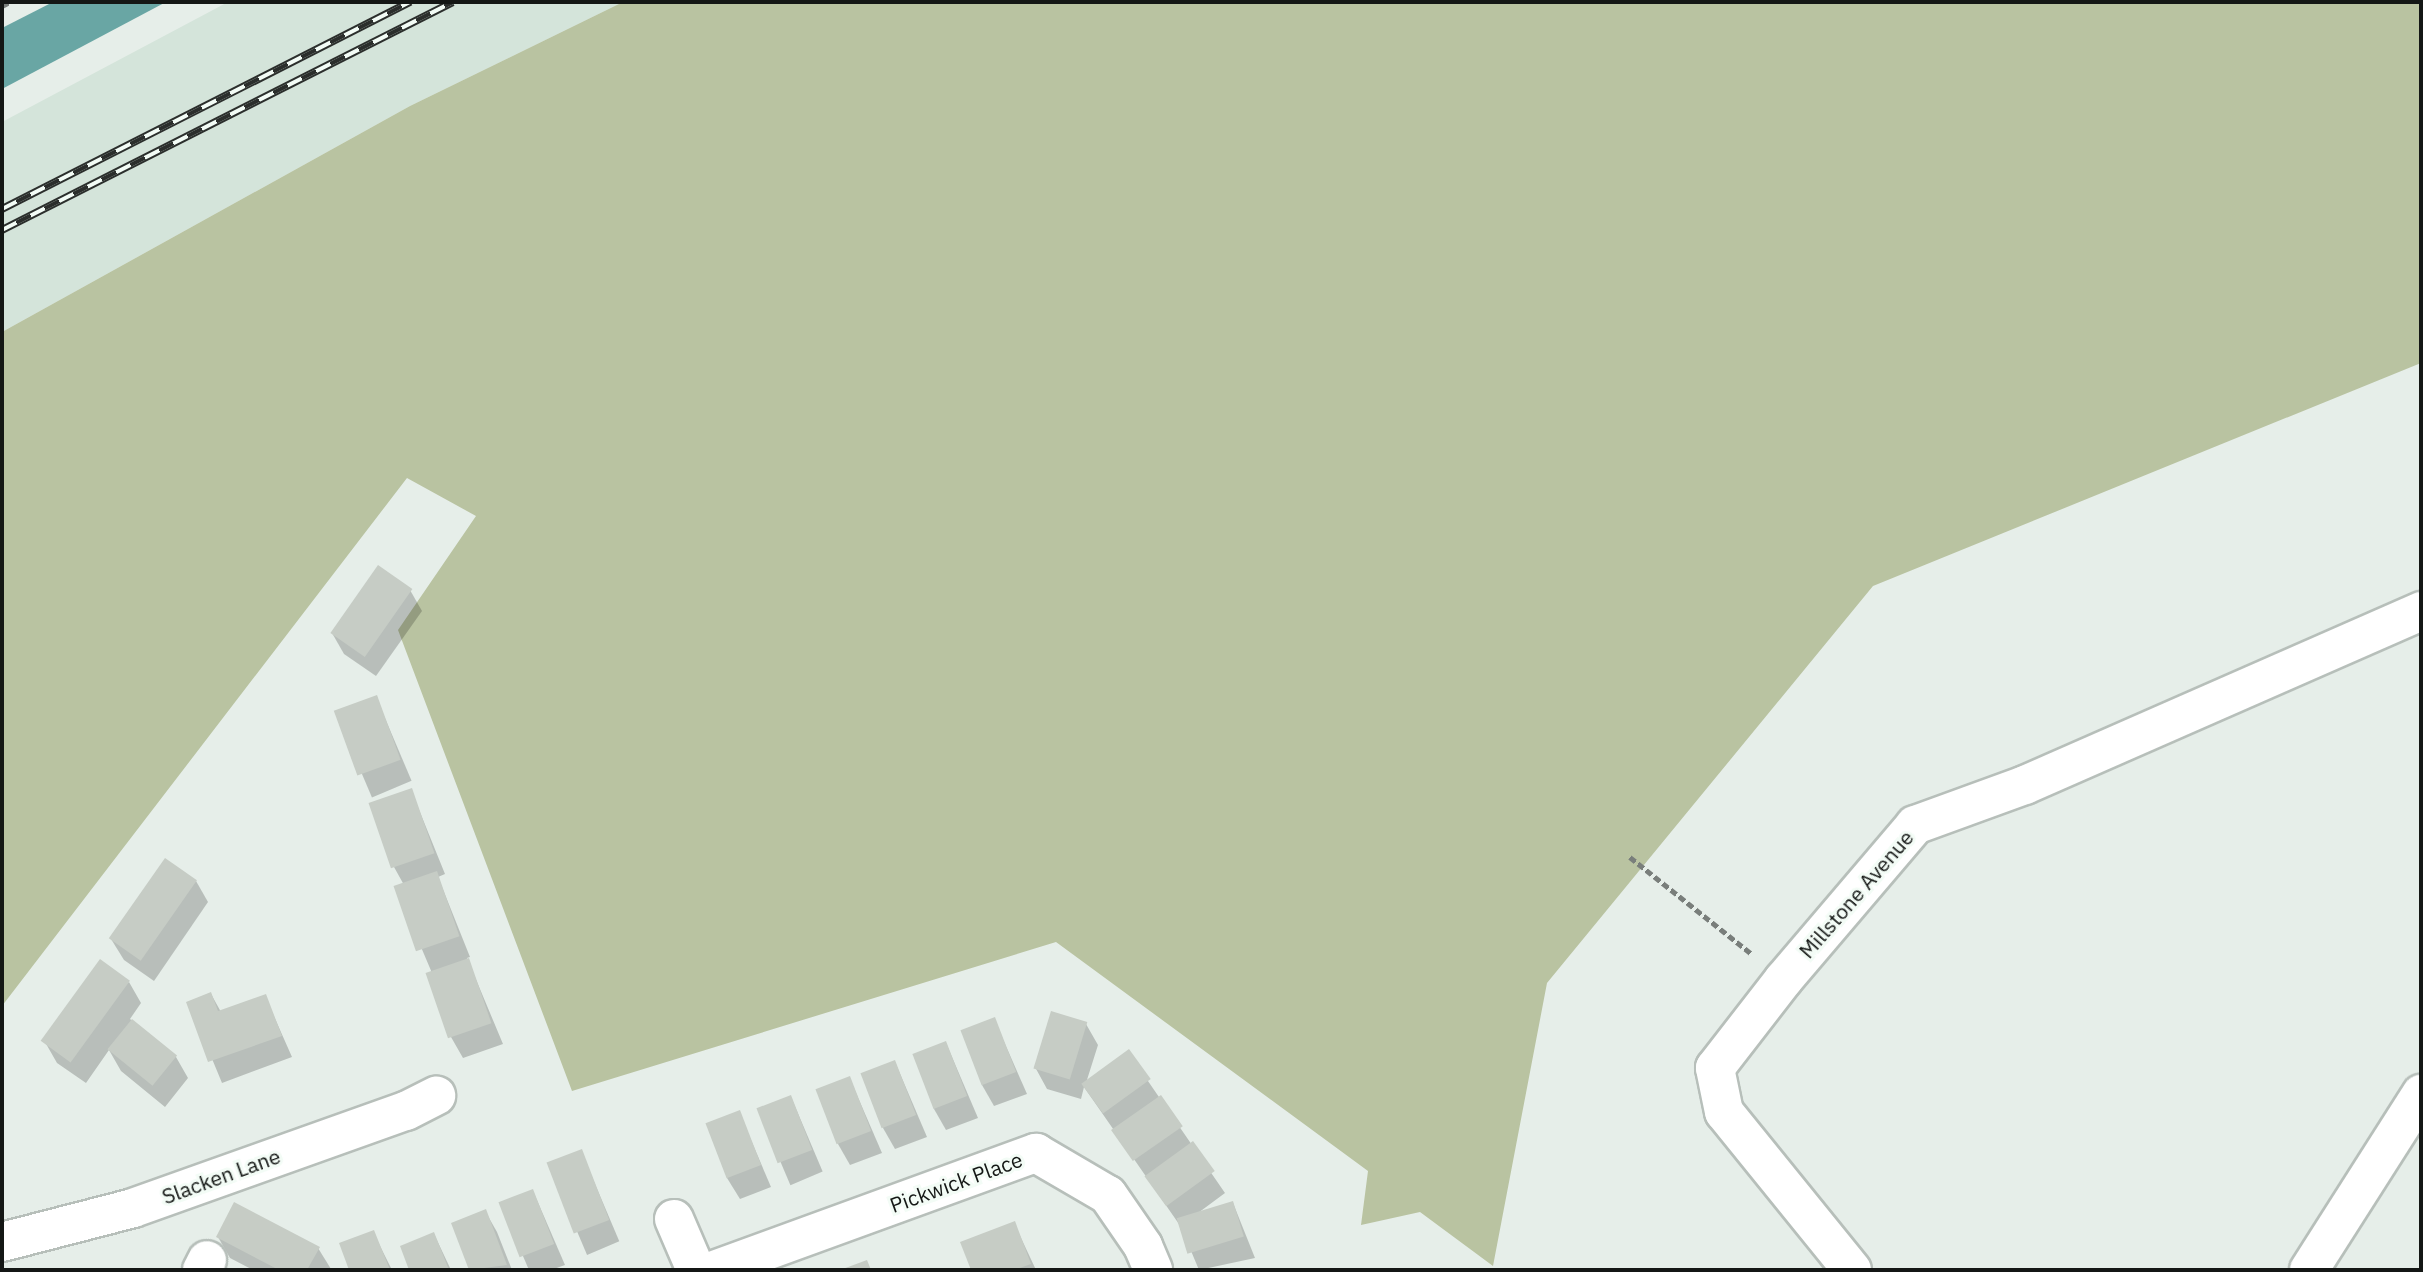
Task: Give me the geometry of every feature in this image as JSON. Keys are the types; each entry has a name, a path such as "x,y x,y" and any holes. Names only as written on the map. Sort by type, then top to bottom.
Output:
{"street":[{"name":"Millstone Avenue","path":"1852,1270 1724,1112 1716,1068 1784,979 1915,825 2025,785 2421,611"},
{"path":"2309,1270 2421,1094"},
{"name":"Slacken Lane","path":"2,1242 133,1208 406,1111 436,1096"},
{"name":"Pickwick Place","path":"714,1270 1036,1153 1108,1195 1143,1246 1153,1270"},
{"path":"674,1219 696,1270"}],"path":[{"path":"2,6 10,2"},
{"path":"1630,857 1784,979"}],"shaded area":[{"path":"228,2 623,2 410,106 2,332 2,122"}],"green space":[{"path":"623,2 2421,2 2421,363 1873,586 1547,983 1493,1266 1420,1212 1361,1225 1368,1171 1056,942 572,1091 398,630 476,516 407,478 2,1006 2,332 410,106"}],"water":[{"path":"53,2 166,2 2,89 2,28"}],"building":[{"path":"378,565 412,589 365,657 330,633"},
{"path":"377,695 401,760 357,776 334,711"},
{"path":"412,788 434,853 391,868 369,803"},
{"path":"165,858 197,880 141,961 109,938"},
{"path":"437,871 459,936 416,951 394,886"},
{"path":"469,958 491,1023 448,1038 426,973"},
{"path":"100,959 130,981 71,1062 41,1041"},
{"path":"211,992 218,1011 266,994 282,1036 208,1062 186,1002"},
{"path":"1051,1011 1087,1022 1070,1079 1033,1068"},
{"path":"995,1017 1016,1072 982,1085 960,1030"},
{"path":"132,1019 177,1056 153,1086 107,1049"},
{"path":"946,1041 967,1096 934,1109 912,1054"},
{"path":"1129,1049 1151,1079 1103,1114 1081,1084"},
{"path":"895,1060 916,1115 882,1128 860,1073"},
{"path":"850,1076 871,1131 837,1144 815,1089"},
{"path":"791,1095 812,1150 778,1163 756,1108"},
{"path":"1161,1095 1183,1126 1133,1161 1111,1130"},
{"path":"740,1110 761,1165 727,1178 705,1123"},
{"path":"1193,1141 1215,1171 1166,1206 1144,1176"},
{"path":"582,1149 609,1220 574,1234 547,1163"},
{"path":"533,1189 554,1244 520,1257 498,1202"},
{"path":"1233,1201 1244,1236 1187,1254 1177,1218"},
{"path":"234,1202 320,1247 307,1270 279,1270 216,1237"},
{"path":"486,1209 507,1265 469,1270 451,1223"},
{"path":"1015,1221 1031,1264 1014,1270 971,1270 960,1242"},
{"path":"374,1230 390,1270 349,1270 339,1243"},
{"path":"434,1232 449,1270 409,1270 400,1246"},
{"path":"867,1260 871,1270 840,1270"}],"railway":[{"path":"2,209 410,2"},
{"path":"2,230 453,2"}]}
